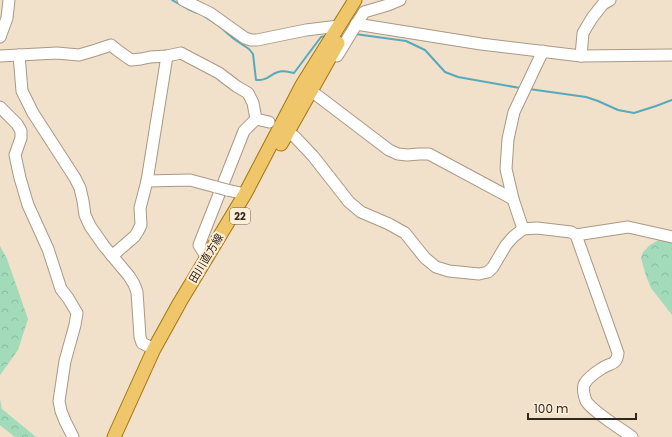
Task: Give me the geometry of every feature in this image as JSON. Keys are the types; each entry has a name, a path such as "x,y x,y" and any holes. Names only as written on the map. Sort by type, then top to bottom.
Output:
{"main road":[{"name":"田川直方線","path":"114,437 154,349 245,194 302,85 355,0"},
{"name":"田川直方線","path":"124,437 158,360 176,325 364,0"}],"street":[{"path":"0,37 6,18 9,0"},
{"path":"184,0 210,13 245,38 251,40 338,26"},
{"path":"400,0 364,12 314,93 308,108 291,135 313,156 349,202 361,212 389,224 405,233 425,258 436,267 449,272 479,274 488,272 494,268 506,245 523,229 537,228 571,232 576,235 628,227 672,237"},
{"path":"581,56 583,33 595,13 603,4 610,0"},
{"path":"356,24 481,44 581,56 672,55"},
{"path":"0,56 56,53 79,55 111,45 131,60 181,53 219,73 236,86 248,92 253,103 256,119"},
{"path":"523,229 513,199 506,169 508,139 514,112 543,51"},
{"path":"19,55 22,91 33,112 75,178 80,188 85,215 96,237 130,276 137,292 140,337 142,343 154,349"},
{"path":"112,256 135,236 141,226 140,208 147,181 167,56"},
{"path":"314,93 389,150 398,154 407,155 429,154 513,199"},
{"path":"0,107 17,124 20,131 22,138 15,155 28,205 48,249 61,289 76,313 75,325 66,361 59,401 64,421 73,437"},
{"path":"256,119 270,122"},
{"path":"207,258 199,245 244,131 256,119"},
{"path":"147,181 190,180 245,194"},
{"path":"576,235 618,353 618,359 615,362 592,375 584,383 586,400 596,411 632,437"}],"green space":[{"path":"659,240 672,240 672,315 651,288 641,258 643,252 650,245"},
{"path":"0,246 7,259 28,319 18,350 0,375"},
{"path":"0,399 2,409 36,437 15,437 0,425"}],"waterway":[{"path":"172,0 197,13"},
{"path":"204,16 249,49 253,54 256,80 265,79 280,71 294,73 321,37 327,36"},
{"path":"355,34 406,41 425,50 445,72 458,77 520,88"},
{"path":"529,89 586,97 618,110 634,113 672,100"}]}
